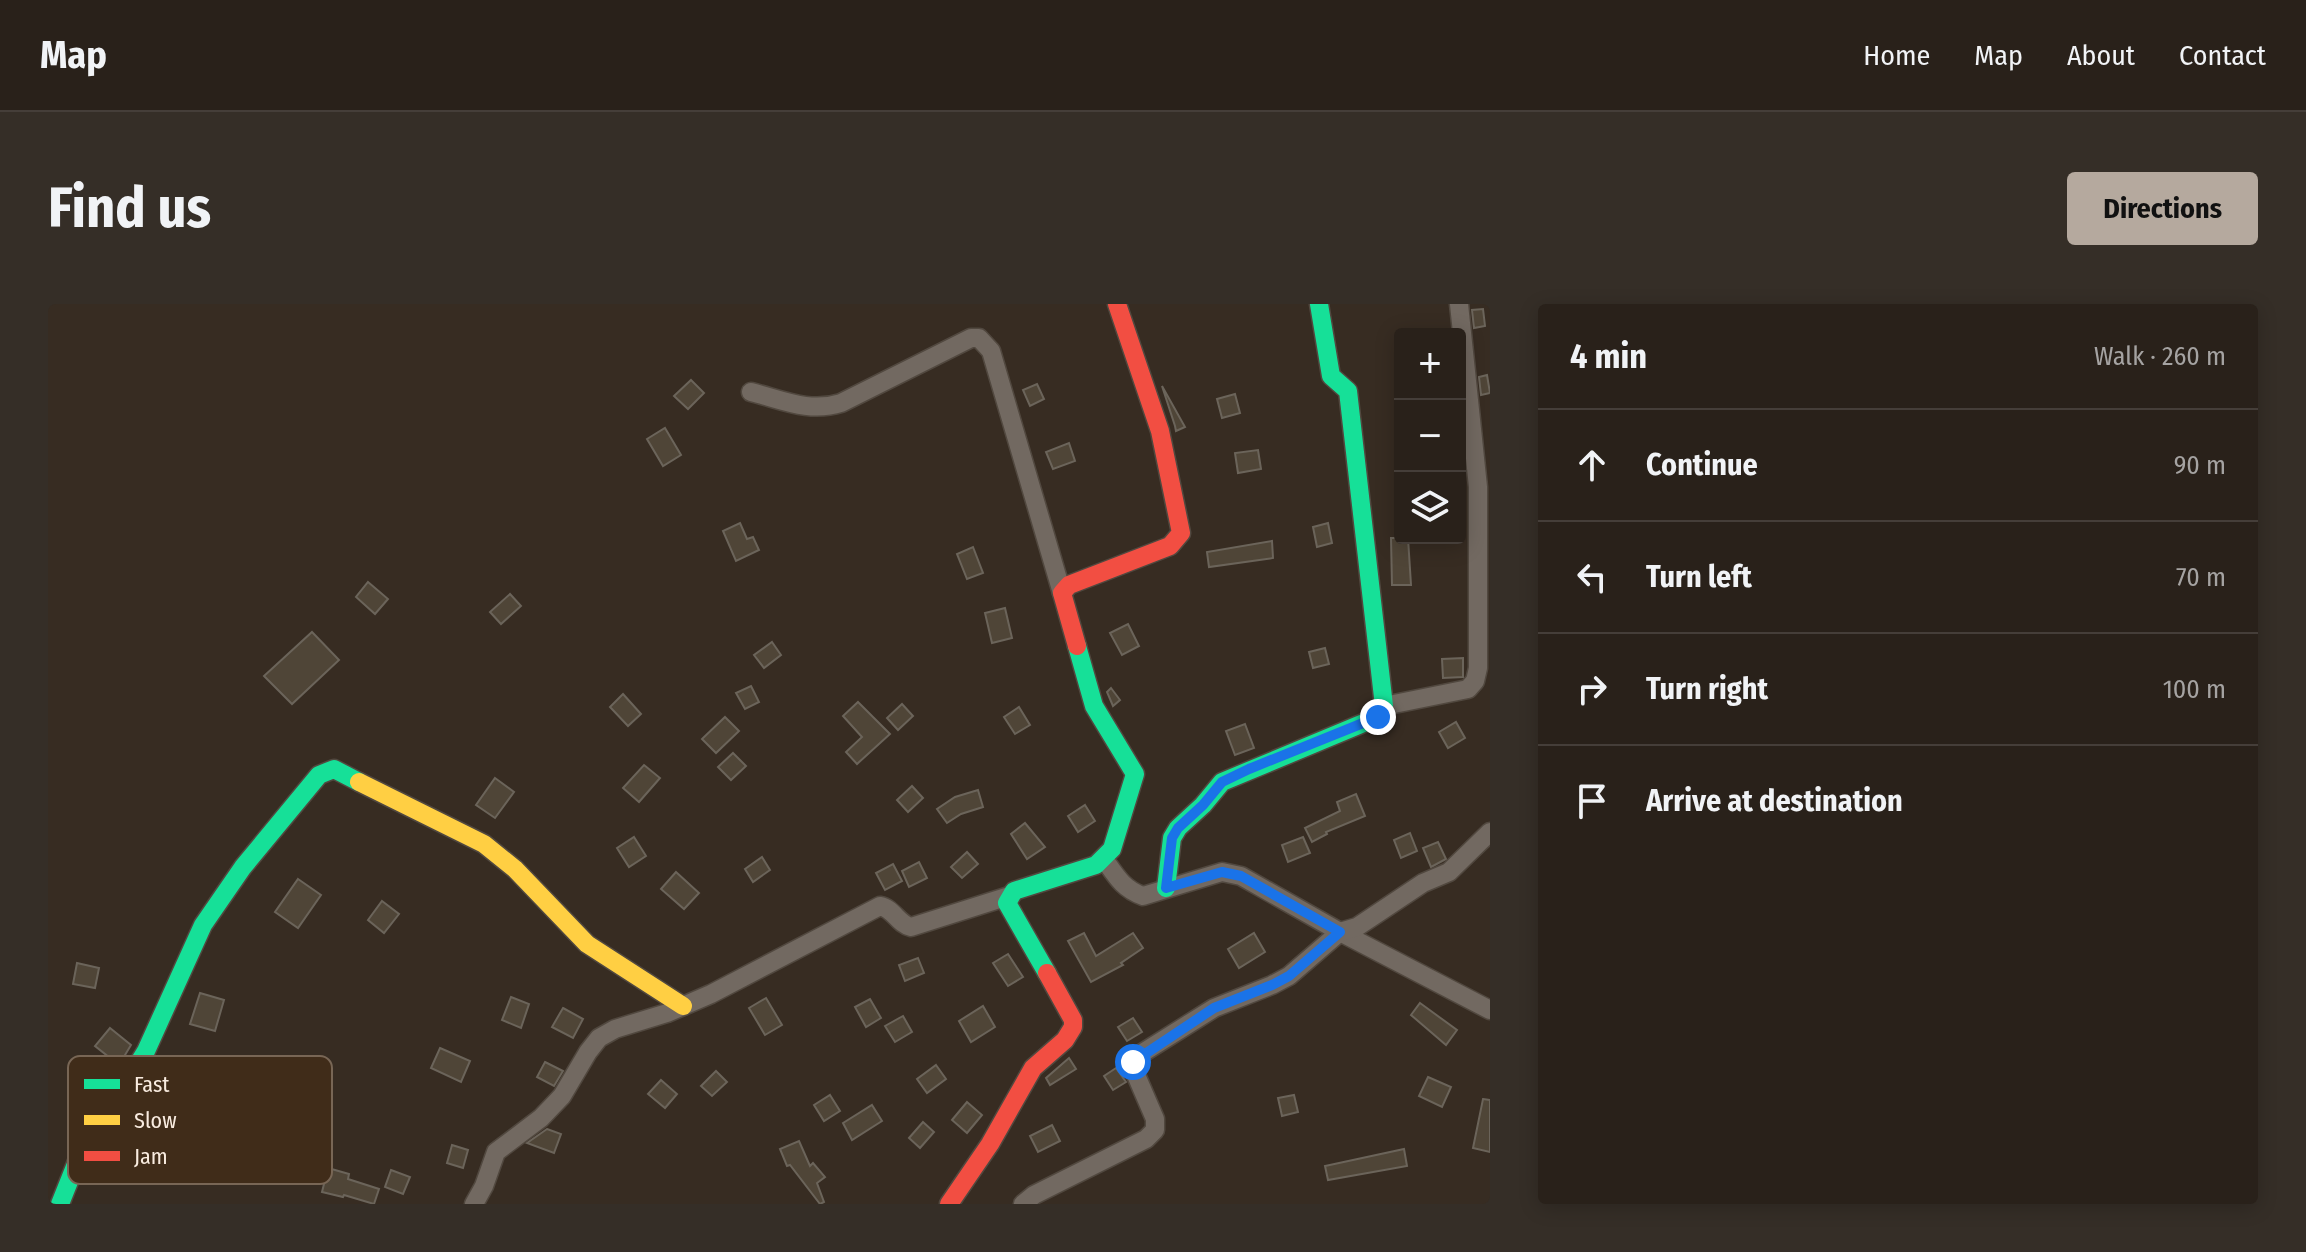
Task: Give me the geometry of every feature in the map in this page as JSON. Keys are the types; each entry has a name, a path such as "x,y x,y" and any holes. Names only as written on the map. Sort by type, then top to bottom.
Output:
{"street":[{"path":"1062,593 1069,585 1170,546 1181,533 1160,431 1117,304"},
{"path":"1166,888 1172,838 1222,782 1378,717 1384,706 1348,391 1331,376 1319,304"},
{"path":"1384,706 1468,689 1475,681 1478,668 1478,487 1459,304"},
{"path":"474,1204 496,1152 541,1118 562,1096 599,1038 615,1029 711,994 880,906 886,907 904,925 911,927 1096,865 1112,849 1135,774 1094,706 991,351 979,338 971,338 828,407 816,409 751,392"},
{"path":"143,1056 203,926 241,872 319,775 334,769 484,844 515,869 587,944 683,1006"},
{"path":"1023,1204 1034,1195 1146,1139 1155,1130 1155,1119 1133,1068 1136,1057 1214,1008 1289,976 1340,932 1357,927 1423,883 1449,872 1490,832"},
{"path":"1104,859 1122,885 1143,896 1222,872 1241,876 1490,1010"},
{"path":"949,1204 990,1144 1033,1068 1042,1057 1072,1035 1075,1028 1007,903 1009,896"},
{"path":"60,1204 68,1184"}],"building":[{"path":"1483,309 1485,326 1474,328 1472,310"},
{"path":"1487,375 1490,393 1481,395 1479,377"},
{"path":"691,380 704,393 688,409 674,396"},
{"path":"1037,384 1044,399 1030,406 1023,390"},
{"path":"1162,386 1185,427 1176,431 1175,426"},
{"path":"1235,394 1240,413 1222,418 1217,399"},
{"path":"665,428 681,455 663,466 647,439"},
{"path":"1069,443 1075,461 1053,469 1046,452"},
{"path":"1258,450 1261,469 1238,473 1235,453"},
{"path":"740,523 747,539 753,537 759,550 736,561 723,531"},
{"path":"1328,523 1332,543 1317,547 1313,527"},
{"path":"1391,538 1394,538 1394,544 1408,544 1411,585 1392,585"},
{"path":"1272,541 1273,558 1209,567 1207,552"},
{"path":"973,547 983,573 967,579 957,554"},
{"path":"368,582 388,599 375,614 356,597"},
{"path":"510,594 521,606 501,624 490,612"},
{"path":"1005,608 1012,638 992,643 985,613"},
{"path":"1128,624 1139,646 1122,655 1110,633"},
{"path":"312,632 339,660 292,704 264,676"},
{"path":"772,642 781,655 764,668 754,655"},
{"path":"1325,648 1329,664 1313,668 1309,652"},
{"path":"1463,658 1463,677 1443,678 1442,659"},
{"path":"751,686 759,702 745,709 736,693"},
{"path":"1111,688 1120,700 1113,706 1107,692"},
{"path":"623,694 641,714 628,726 610,707"},
{"path":"858,702 890,734 857,764 846,752 862,737 843,716"},
{"path":"902,704 913,716 898,730 887,718"},
{"path":"1019,707 1030,725 1015,734 1004,717"},
{"path":"725,717 739,731 716,753 702,739"},
{"path":"1456,722 1465,738 1448,748 1439,732"},
{"path":"1245,724 1254,748 1235,755 1226,731"},
{"path":"733,753 746,766 731,780 718,767"},
{"path":"644,765 660,778 639,802 623,788"},
{"path":"495,778 514,792 495,818 476,805"},
{"path":"912,786 923,798 908,812 897,800"},
{"path":"978,790 983,807 961,814 947,823 937,809 955,797"},
{"path":"1356,794 1365,816 1326,832 1312,842 1305,828 1340,811 1337,802"},
{"path":"1085,805 1095,821 1078,832 1068,816"},
{"path":"1025,823 1045,847 1027,859 1011,834"},
{"path":"1410,833 1417,851 1401,858 1394,840"},
{"path":"634,837 646,856 629,867 617,848"},
{"path":"1303,837 1310,853 1288,862 1282,845"},
{"path":"1438,842 1446,859 1431,867 1423,848"},
{"path":"967,852 978,864 962,878 951,867"},
{"path":"762,857 770,870 753,882 745,869"},
{"path":"919,862 927,878 909,887 902,871"},
{"path":"893,864 902,881 885,890 876,873"},
{"path":"676,872 699,893 684,909 661,889"},
{"path":"298,879 321,895 298,928 275,912"},
{"path":"382,901 399,914 384,933 368,920"},
{"path":"1084,933 1096,956 1133,933 1143,948 1121,963 1123,965 1091,982 1068,941"},
{"path":"1254,933 1265,952 1239,968 1228,949"},
{"path":"1008,954 1023,977 1008,986 993,963"},
{"path":"918,958 924,973 905,981 899,965"},
{"path":"77,963 99,968 95,988 73,984"},
{"path":"200,993 224,1000 215,1031 190,1024"},
{"path":"511,997 529,1004 521,1028 502,1020"},
{"path":"766,998 782,1025 765,1035 749,1008"},
{"path":"870,999 881,1018 866,1027 855,1007"},
{"path":"1420,1003 1457,1030 1446,1045 1411,1015"},
{"path":"983,1006 995,1027 971,1042 959,1021"},
{"path":"563,1008 583,1019 573,1038 552,1027"},
{"path":"903,1016 912,1032 895,1042 885,1026"},
{"path":"1133,1018 1142,1032 1127,1041 1118,1027"},
{"path":"110,1028 131,1045 124,1056 108,1056 95,1046"},
{"path":"440,1048 470,1061 461,1082 431,1068"},
{"path":"1069,1058 1076,1069 1050,1085 1046,1078"},
{"path":"545,1062 563,1071 554,1086 537,1077"},
{"path":"936,1065 946,1079 927,1093 917,1079"},
{"path":"1116,1068 1126,1082 1113,1090 1104,1076"},
{"path":"716,1071 727,1082 712,1096 701,1086"},
{"path":"1428,1077 1451,1087 1442,1107 1419,1096"},
{"path":"661,1080 677,1094 665,1108 648,1094"},
{"path":"830,1095 840,1111 824,1121 814,1105"},
{"path":"1294,1095 1298,1112 1282,1116 1278,1098"},
{"path":"1483,1099 1490,1100 1490,1152 1473,1148"},
{"path":"967,1102 982,1115 967,1133 952,1120"},
{"path":"872,1105 882,1121 852,1140 843,1123"},
{"path":"923,1122 934,1132 920,1148 909,1138"},
{"path":"1052,1125 1060,1141 1038,1152 1030,1136"},
{"path":"547,1129 561,1134 554,1153 527,1143"},
{"path":"799,1141 810,1166 813,1163 825,1177 817,1183 824,1202 820,1204 790,1165 787,1166 780,1149"},
{"path":"452,1145 468,1150 463,1168 447,1163"},
{"path":"1404,1149 1407,1166 1328,1180 1325,1166"},
{"path":"332,1169 349,1174 348,1179 379,1189 374,1204 322,1192 324,1184 332,1184"},
{"path":"391,1170 410,1177 403,1194 385,1187"}],"traffic: fast":[{"path":"1166,888 1172,838 1222,782 1378,717 1384,706 1348,391 1331,376 1319,304"},
{"path":"1047,973 1007,903 1014,891 1096,865 1112,849 1135,774 1094,706 1077,646"},
{"path":"143,1056 203,925 243,867 319,775 334,769 359,782"},
{"path":"60,1204 68,1184"}],"traffic: slow":[{"path":"359,782 484,844 515,869 587,944 683,1006"}],"traffic: jam":[{"path":"1077,646 1062,593 1069,585 1170,546 1181,533 1160,431 1117,304"},
{"path":"949,1204 990,1144 1033,1068 1065,1040 1073,1027 1073,1020 1047,973"}],"route":[{"path":"1133,1062 1198,1016 1289,976 1340,932 1241,876 1222,872 1166,888 1172,838 1178,828 1222,782 1378,717"}]}
